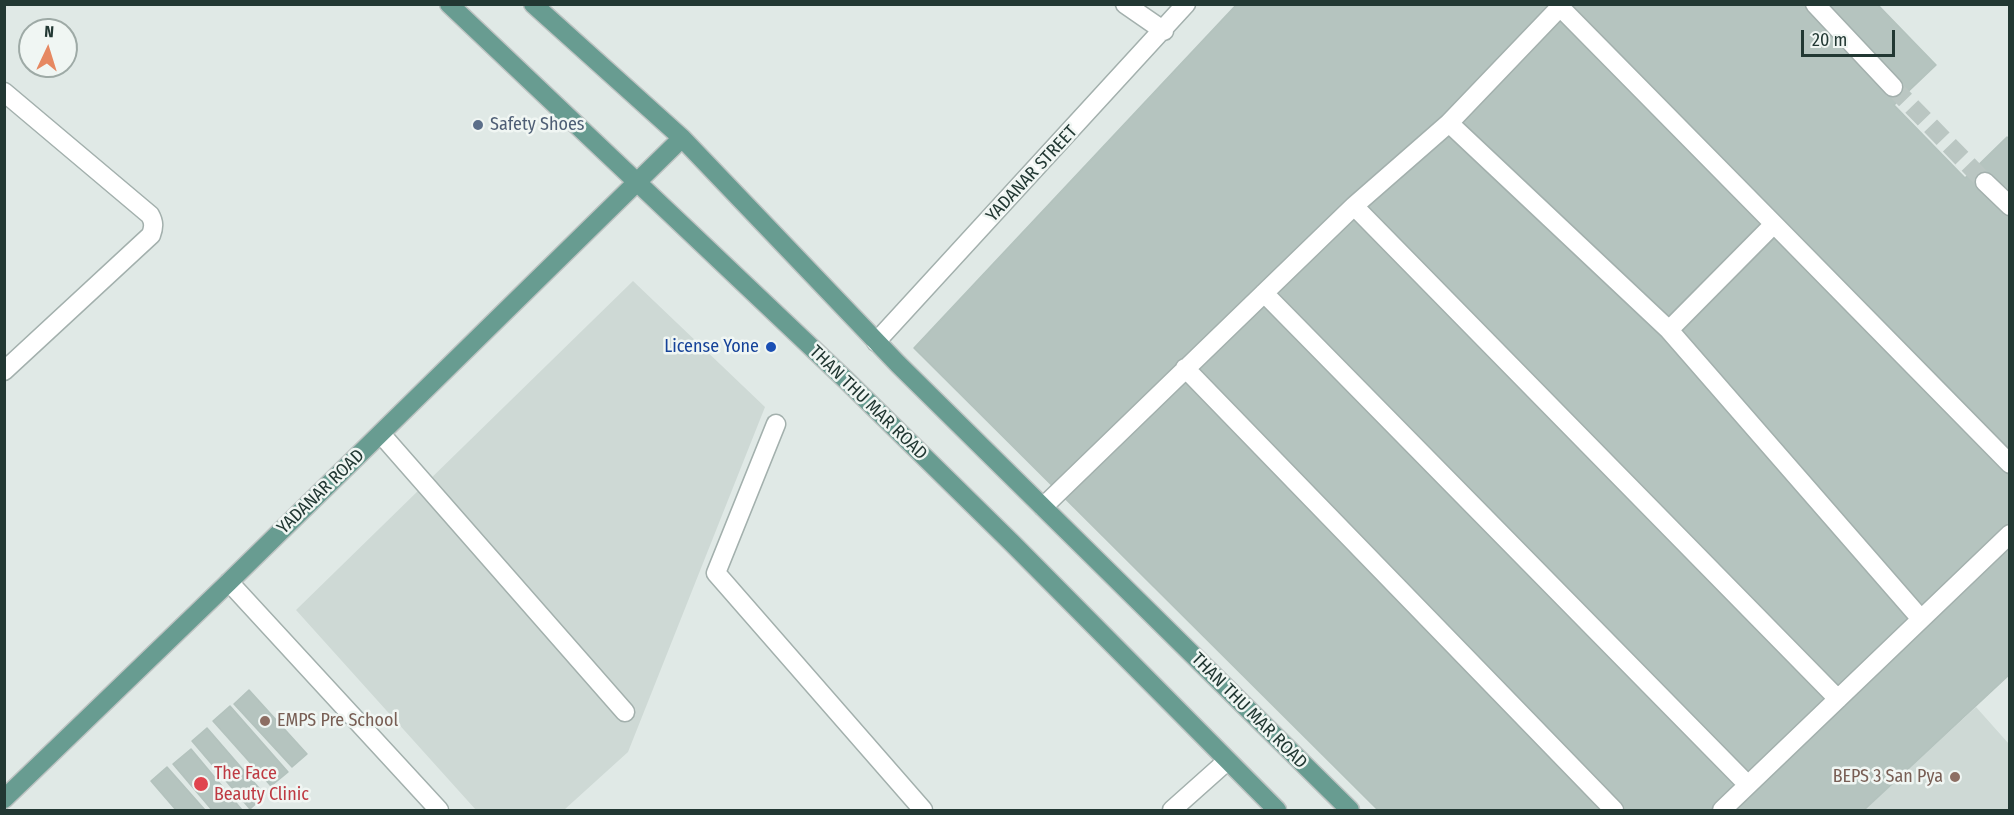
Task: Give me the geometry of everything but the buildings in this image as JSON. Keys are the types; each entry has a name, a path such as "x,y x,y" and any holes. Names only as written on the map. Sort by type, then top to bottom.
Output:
{"main road":[{"name":"THAN THU MAR ROAD","path":"449,4 848,382 1004,534 1277,810"},
{"name":"THAN THU MAR ROAD","path":"533,4 682,138 876,342 1350,810"},
{"name":"YADANAR ROAD","path":"4,799 381,434 682,138"}],"street":[{"path":"1125,4 1164,31"},
{"name":"YADANAR STREET","path":"876,342 1164,31 1186,4"},
{"path":"1815,4 1893,87"},
{"path":"1043,507 1354,206 1449,123 1562,6 2010,464"},
{"path":"4,92 150,215 154,222 151,235 4,371"},
{"path":"1449,123 1670,330 1921,619"},
{"path":"1985,182 2010,206"},
{"path":"1354,206 1838,699"},
{"path":"1670,330 1774,224"},
{"path":"1264,292 1748,784"},
{"path":"1185,368 1614,810"},
{"path":"776,424 716,573 922,810"},
{"path":"381,434 625,712"},
{"path":"1722,810 2010,534"},
{"path":"229,582 439,810"},
{"path":"1172,810 1227,761"}],"shaded area":[{"path":"633,281 765,407 628,752 564,810 476,810 296,610"},
{"name":"BEPS 3 San Pya","path":"1976,707 2009,744 2009,810 1864,810"}],"tunnel":[{"path":"1893,87 1985,182"}],"place":[{"name":"Safety Shoes","path":"478,125"},
{"name":"License Yone","path":"771,347"},
{"name":"EMPS Pre School","path":"265,721"},
{"name":"BEPS 3 San Pya","path":"1955,777"},
{"name":"The Face Beauty Clinic","path":"201,784"}]}
